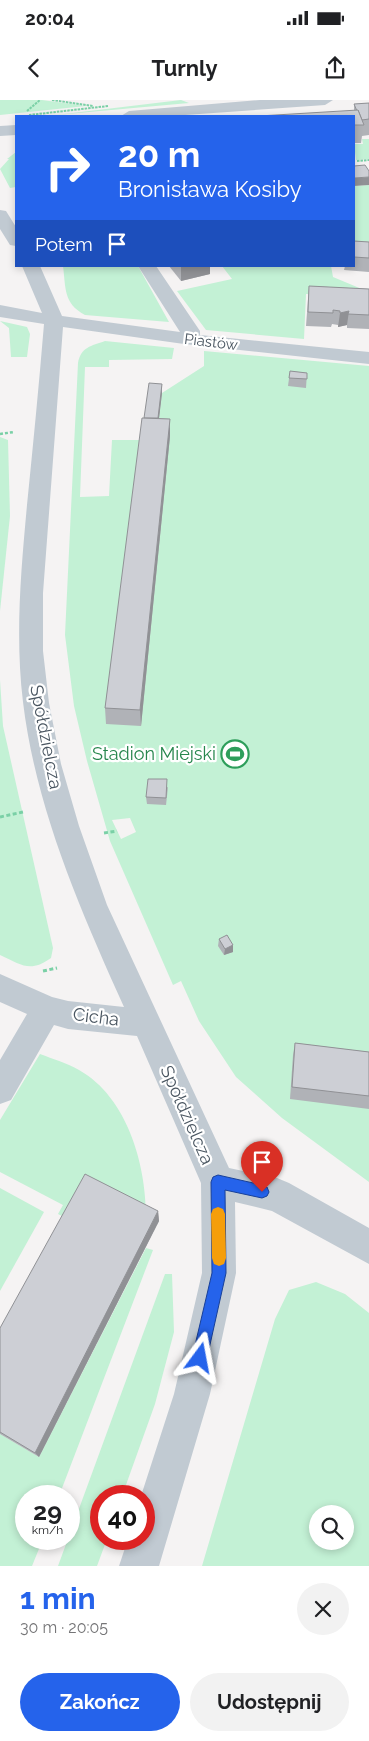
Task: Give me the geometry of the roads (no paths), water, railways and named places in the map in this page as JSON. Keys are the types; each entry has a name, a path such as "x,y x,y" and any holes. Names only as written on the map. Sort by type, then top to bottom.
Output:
{"street":[{"path":"140,115 251,104 325,100"},
{"path":"0,132 15,130"},
{"path":"0,217 15,240"},
{"name":"Spółdzielcza","path":"31,267 54,321 31,593 31,651 36,703 51,773 85,883 146,1024 218,1182"},
{"path":"148,267 190,331 190,339"},
{"name":"Piastów","path":"0,311 54,321 190,339 369,358"},
{"name":"Cicha","path":"0,987 47,1009 68,1014 146,1024"},
{"name":"Cicha","path":"0,1090 47,1009"},
{"path":"139,1566 192,1394 219,1273 218,1182 277,1195 369,1247"}],"place":[{"name":"Stadion Miejski","path":"235,754"}]}
